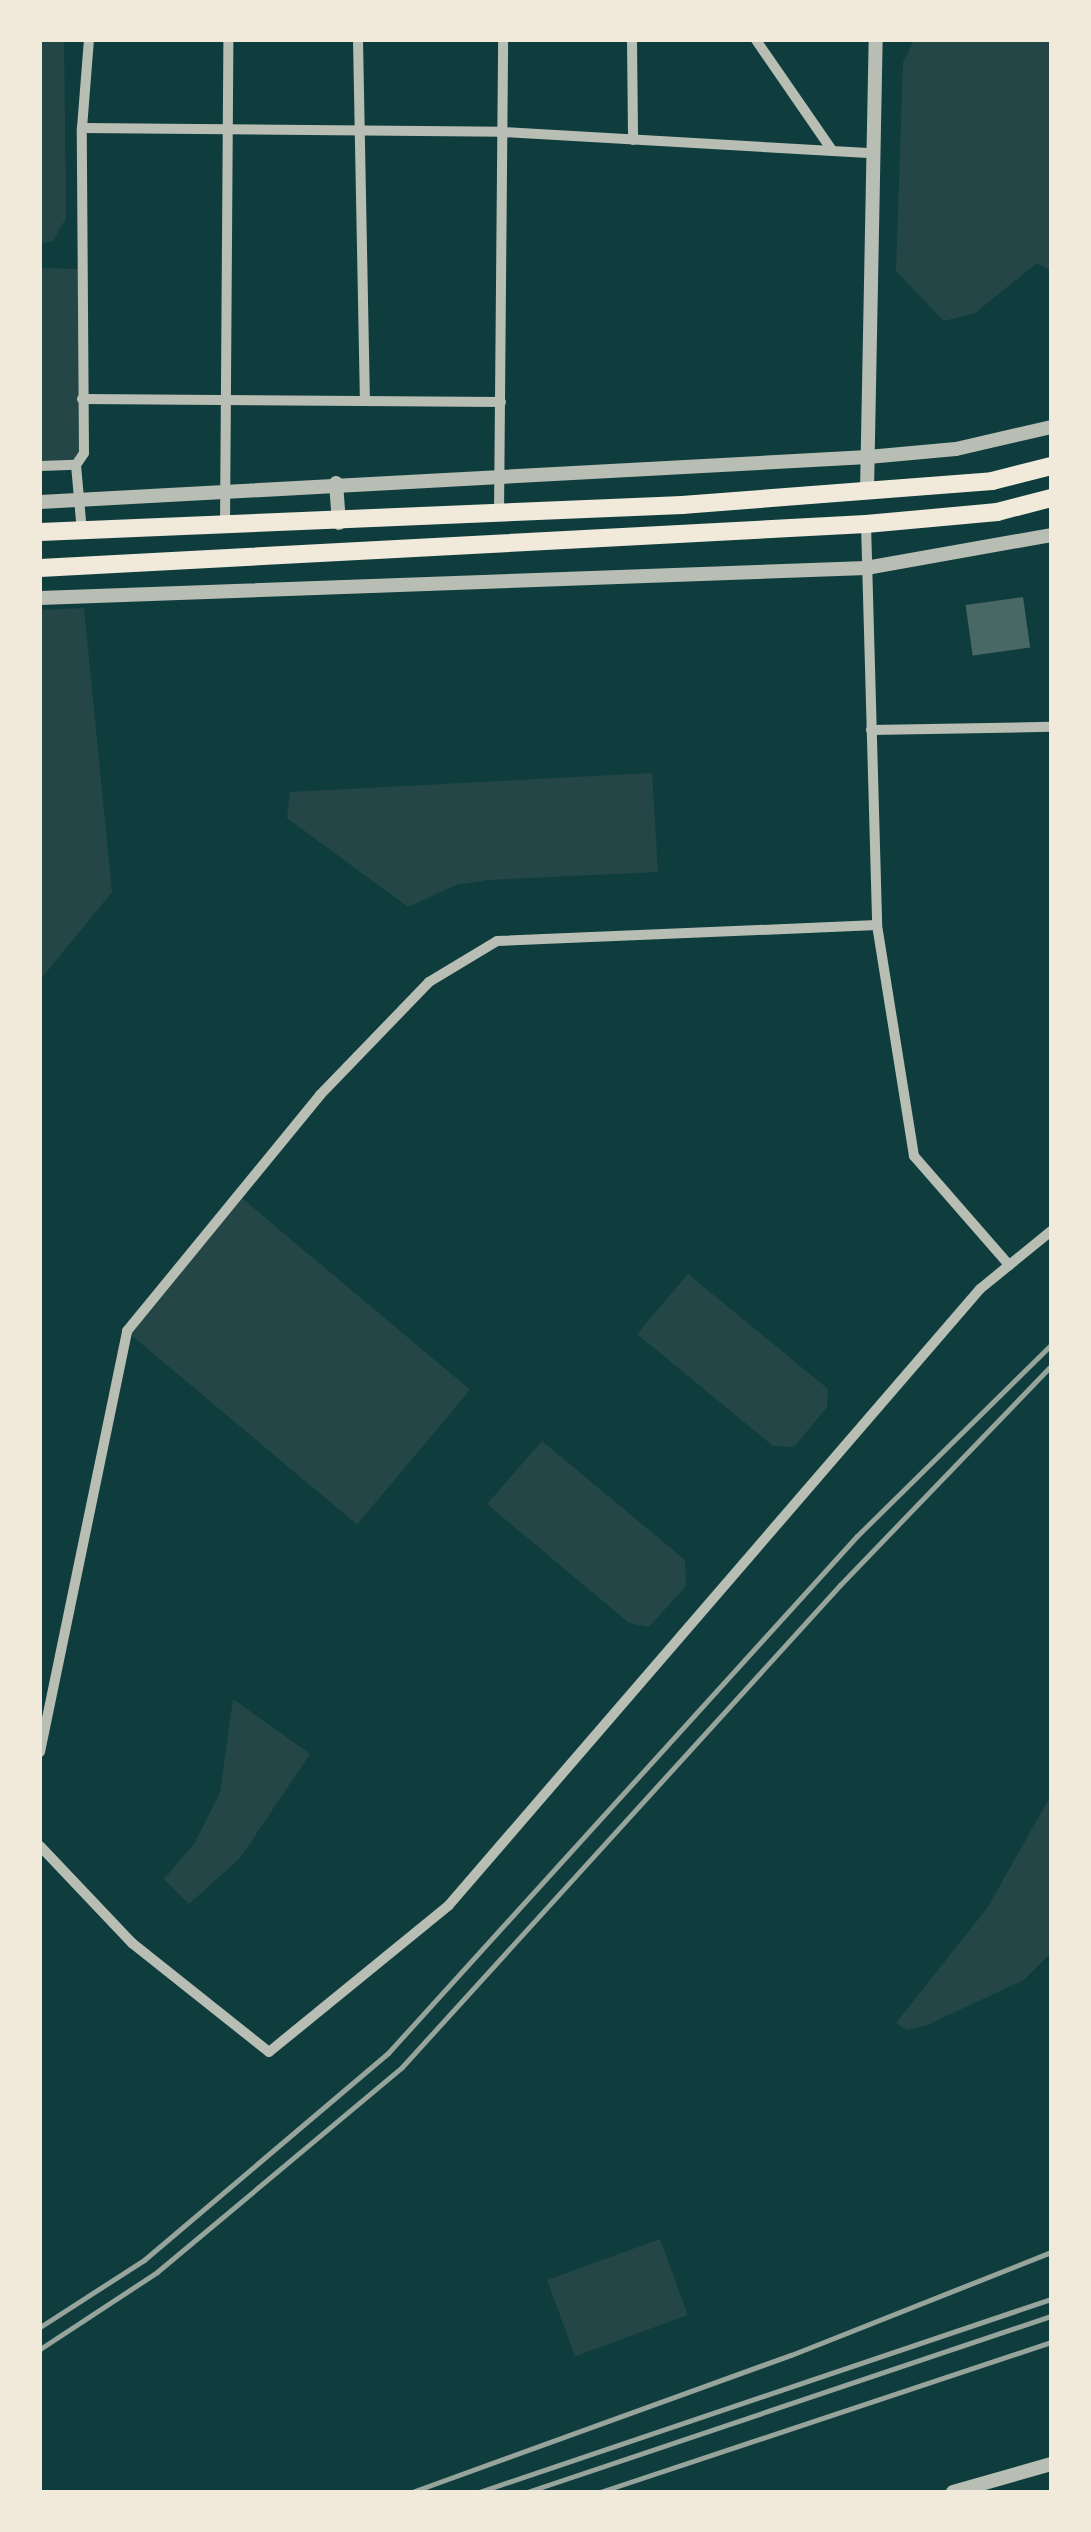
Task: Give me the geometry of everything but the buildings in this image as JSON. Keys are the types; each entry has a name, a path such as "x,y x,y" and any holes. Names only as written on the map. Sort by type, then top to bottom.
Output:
{"main road":[{"path":"40,532 499,516 992,482 1051,466"},
{"path":"40,568 866,524 997,512 1051,498"}],"street":[{"path":"82,533 76,500 76,465 84,453 82,128 89,40"},
{"path":"225,527 228,40"},
{"path":"358,40 365,401"},
{"path":"499,516 503,40"},
{"path":"632,40 633,140"},
{"path":"756,40 832,150"},
{"path":"867,491 876,40"},
{"path":"82,128 502,132 872,153"},
{"path":"82,398 501,402"},
{"path":"40,502 868,457 956,449 1051,427"},
{"path":"40,466 76,465"},
{"path":"336,483 339,524"},
{"path":"866,524 877,925 914,1156 1009,1266"},
{"path":"40,598 866,568 1051,535"},
{"path":"871,730 1051,727"},
{"path":"40,1752 127,1331 320,1095 428,982 496,941 877,925"},
{"path":"40,1846 132,1943 268,2052 449,1905 968,1304 1051,1230"},
{"path":"953,2492 1051,2464"}],"shaded area":[{"path":"40,40 64,40 66,218 53,241 40,244"},
{"path":"914,40 1051,40 1051,271 1037,263 975,313 944,321 896,271 903,63"},
{"path":"40,268 82,269 84,453 76,465 40,466"},
{"path":"84,608 112,892 40,980 40,610"},
{"path":"652,773 658,872 488,880 456,885 408,907 287,818 290,792"},
{"path":"238,1195 470,1390 357,1525 125,1330"},
{"path":"688,1274 828,1389 827,1407 794,1447 773,1446 637,1334"},
{"path":"542,1441 685,1560 686,1586 649,1627 629,1623 487,1504"},
{"path":"233,1699 310,1754 240,1858 189,1904 164,1879 194,1844 220,1793"},
{"path":"1051,1795 1051,1953 1024,1980 927,2025 907,2030 896,2023 988,1907"},
{"path":"660,2239 688,2315 575,2356 547,2280"}],"railway":[{"path":"40,2327 144,2260 388,2053 857,1536 1051,1345"},
{"path":"40,2349 157,2272 402,2067 840,1585 1051,1366"},
{"path":"412,2492 791,2355 1051,2252"},
{"path":"479,2492 1051,2299"},
{"path":"527,2492 1051,2316"},
{"path":"600,2492 1051,2342"}]}
